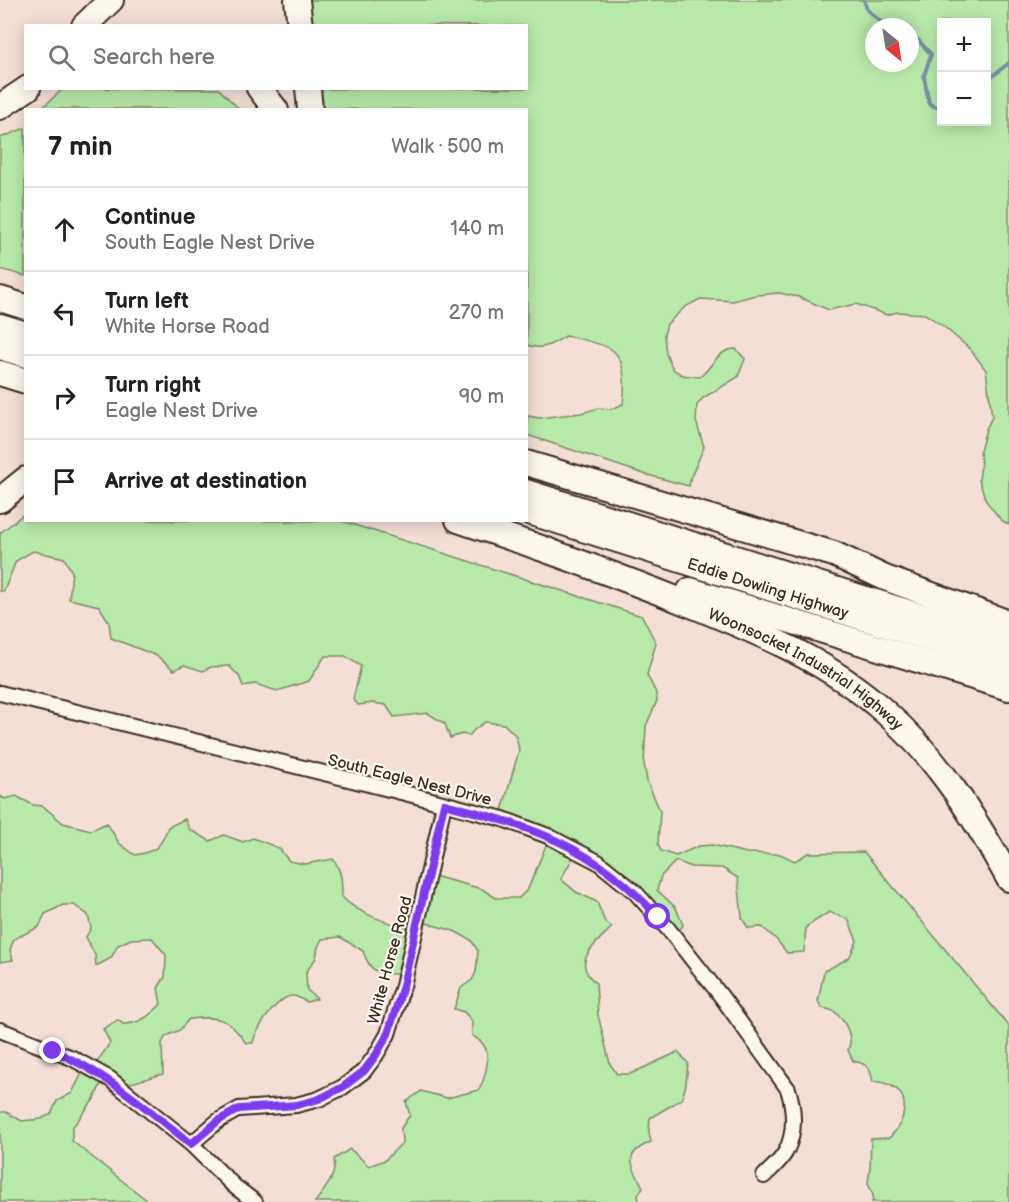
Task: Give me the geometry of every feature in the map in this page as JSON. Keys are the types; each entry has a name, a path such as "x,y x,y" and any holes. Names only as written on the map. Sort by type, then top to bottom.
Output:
{"highway":[{"path":"86,24 111,0"},
{"path":"297,0 300,24"},
{"path":"0,99 24,80"},
{"path":"0,107 25,90"},
{"path":"261,90 274,108"},
{"path":"308,90 310,108"},
{"path":"0,299 24,307"},
{"path":"0,326 24,333"},
{"path":"0,347 24,354"},
{"path":"0,373 24,380"},
{"path":"532,464 1009,607"},
{"path":"0,500 24,481"},
{"name":"Eddie Dowling Highway","path":"528,493 914,612 1009,644"},
{"name":"Eddie Dowling Highway","path":"528,512 1009,664"},
{"path":"464,522 532,545 730,602 1009,688"},
{"name":"Woonsocket Industrial Highway","path":"532,545 644,586 762,634 814,661 850,684 885,711 929,758 968,810 1009,879"},
{"path":"834,554 885,578 1009,623"}],"street":[{"name":"South Eagle Nest Drive","path":"0,693 503,819 548,836 597,862 635,892 669,930 721,996 788,1089 793,1104 792,1130 786,1152 764,1176"},
{"name":"White Horse Road","path":"191,1144 218,1121 239,1109 297,1105 319,1099 343,1087 364,1071 376,1055 388,1034 403,986 444,804"},
{"path":"0,1030 72,1058 110,1079 191,1144 234,1186 255,1202"}],"green space":[{"path":"296,0 1009,0 1009,525 1001,520 986,501 979,480 980,451 992,417 986,370 970,349 925,314 897,312 887,315 856,304 829,310 799,297 779,293 756,295 733,301 700,299 685,307 667,324 664,335 666,354 673,369 682,375 700,377 720,355 730,350 736,349 745,359 738,377 703,398 697,405 696,421 704,447 689,486 644,474 528,435 528,416 539,418 581,413 599,408 612,409 623,404 624,383 623,368 617,355 603,345 566,336 543,347 528,345 528,108 308,108 306,90 528,90 528,24 299,24"},
{"path":"62,90 220,90 238,108 42,108"},
{"path":"24,128 24,276 0,269 0,138"},
{"path":"24,514 24,522 345,522 642,616 656,643 647,675 656,693 657,701 646,726 644,764 647,781 660,811 658,844 661,851 676,856 699,846 712,845 747,853 780,854 795,861 808,853 864,852 1009,1026 1009,1202 872,1202 873,1195 868,1183 871,1139 889,1138 895,1132 903,1117 904,1102 895,1089 882,1082 873,1082 868,1067 853,1061 848,1050 850,1040 846,1025 836,1013 822,1008 818,1001 824,971 849,958 857,941 848,919 829,912 806,927 804,952 787,953 762,927 748,928 742,918 738,878 722,868 691,867 676,861 661,876 657,890 676,908 683,925 675,938 637,892 576,852 561,879 576,892 597,902 605,922 612,927 593,947 585,961 588,975 596,983 598,1015 610,1064 617,1074 630,1074 678,1052 688,1063 682,1099 650,1118 651,1142 642,1146 633,1155 633,1166 643,1187 638,1195 639,1202 315,1202 332,1177 334,1159 350,1149 369,1166 385,1160 402,1143 401,1128 410,1115 406,1102 421,1091 447,1098 479,1090 487,1067 486,1049 472,1035 472,1021 464,1012 454,1009 461,988 472,980 476,972 478,951 471,940 454,931 419,921 430,875 482,889 496,898 519,898 528,889 549,838 500,818 519,750 516,736 504,724 485,722 469,736 462,734 450,738 445,724 428,713 394,717 386,705 373,703 358,705 353,699 361,666 345,656 325,656 309,681 277,691 255,684 243,686 239,676 229,666 211,667 203,671 184,665 174,670 157,656 111,638 109,622 99,606 69,599 72,572 64,558 33,551 16,561 4,591 0,591 0,533"},
{"path":"0,796 5,799 16,796 33,805 43,806 63,823 91,830 107,823 119,843 135,855 153,850 163,840 168,827 185,819 189,829 210,841 224,835 243,842 253,838 279,848 289,861 305,864 333,859 340,872 342,897 349,904 377,918 416,930 405,975 378,972 370,965 363,951 340,937 322,939 316,958 306,972 307,990 317,999 307,1002 293,996 281,1001 263,1022 253,1043 246,1043 234,1028 222,1020 189,1019 180,1030 166,1036 162,1043 163,1074 120,1086 103,1080 94,1099 72,1128 72,1141 149,1202 0,1202 0,1112 6,1112 22,1121 41,1119 51,1114 57,1101 72,1093 85,1067 93,1068 110,1043 103,1029 118,1020 123,1024 139,1021 161,1004 158,988 165,977 166,955 152,938 131,939 118,945 111,958 96,966 95,955 86,937 91,928 88,915 74,905 63,905 45,914 39,927 14,939 10,950 13,960 0,962"}],"waterway":[{"path":"864,0 867,10 876,18"},
{"path":"919,41 931,54 924,76 929,104 937,107"},
{"path":"991,77 1009,63"}],"route":[{"path":"53,1051 72,1058 110,1079 191,1144 218,1121 239,1109 297,1105 319,1099 343,1087 364,1071 388,1034 403,986 444,804 503,819 548,836 597,862 635,892 658,917"}]}
